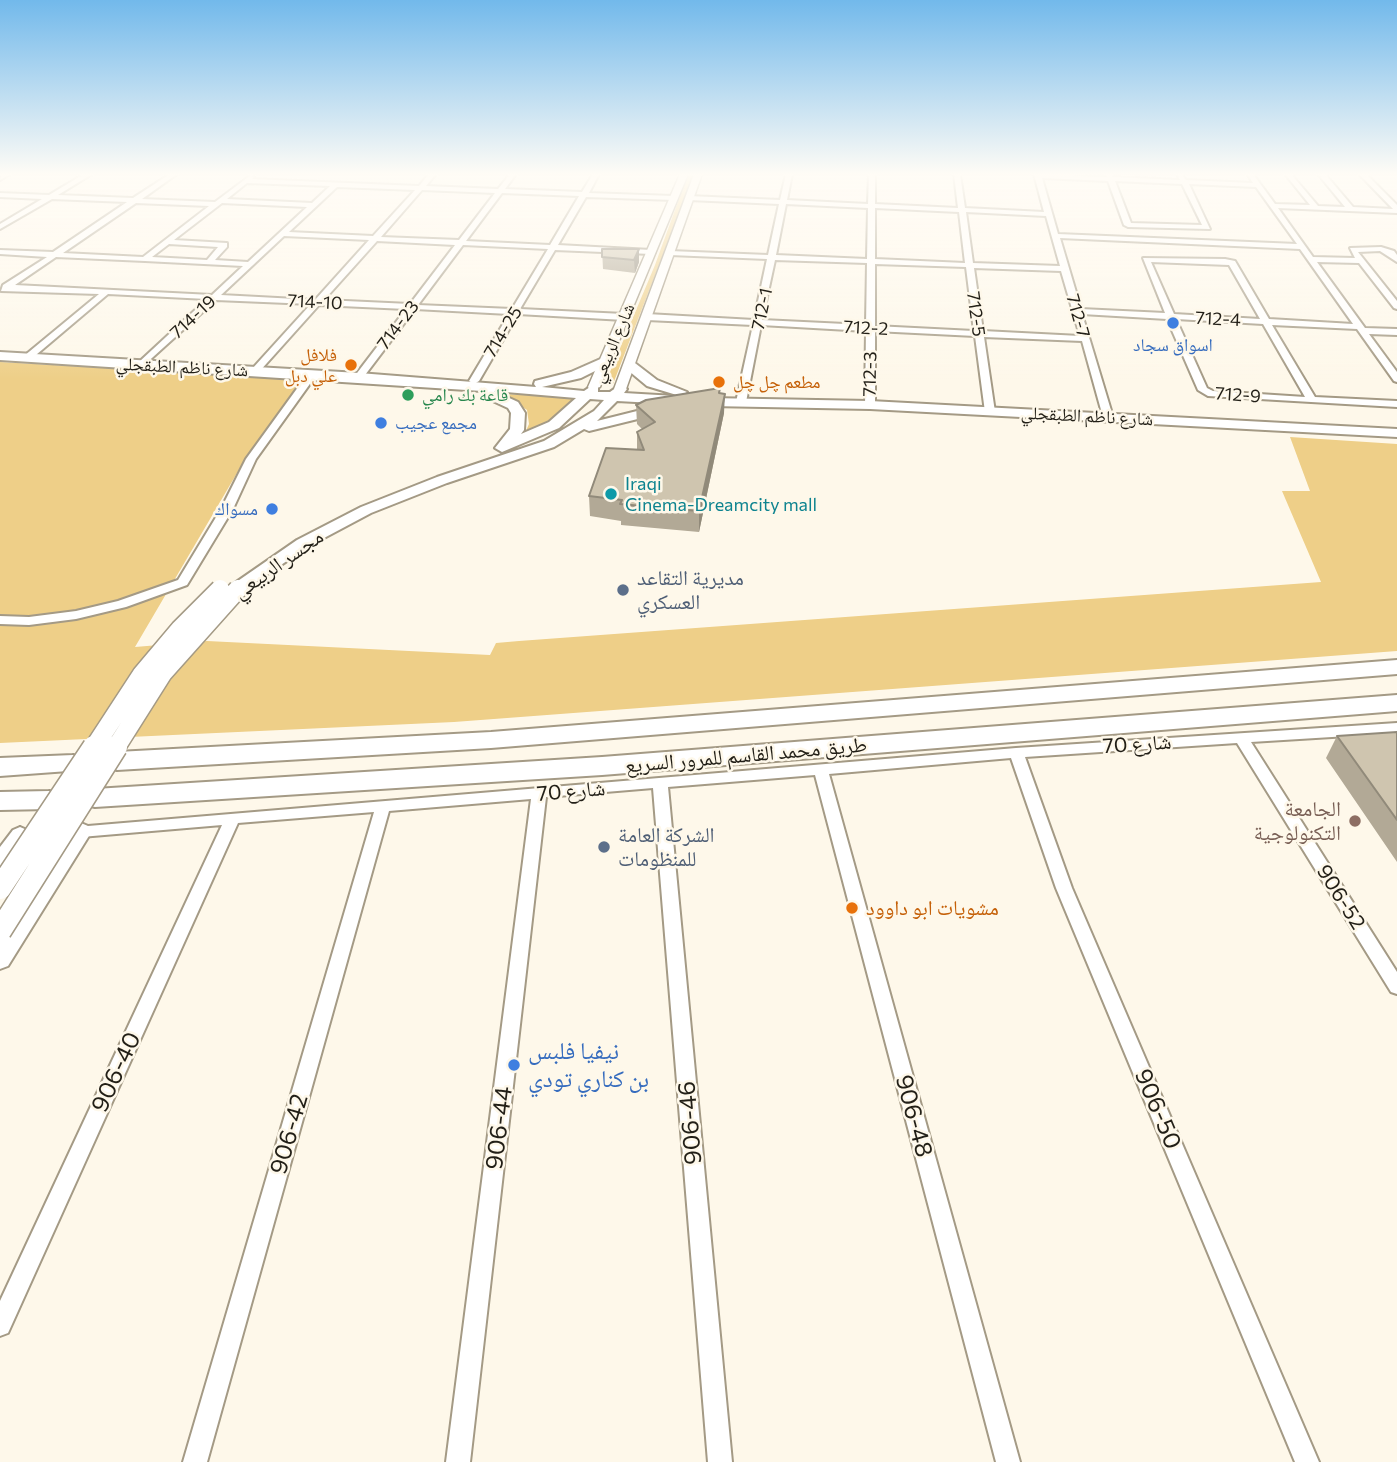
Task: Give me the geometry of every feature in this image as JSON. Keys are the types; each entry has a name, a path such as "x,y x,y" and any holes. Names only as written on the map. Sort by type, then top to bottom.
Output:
{"highway":[{"name":"طريق محمد القاسم للمرور السريع","path":"117,761 491,740 1397,667"},
{"name":"طريق محمد القاسم للمرور السريع","path":"95,798 603,766 1397,703"},
{"path":"0,767 73,764"},
{"path":"0,802 49,800"}],"main road":[{"name":"شارع ناظم الطبقجلي","path":"0,356 592,391 710,401 870,405 1397,433"},
{"path":"540,384 582,373 605,361"},
{"path":"631,364 638,374 660,386 688,393"},
{"name":"شارع ناظم الطبقجلي","path":"470,384 540,384 592,391"},
{"path":"470,384 513,405 519,421 517,430 502,448"},
{"name":"مجسر الربيعي","path":"0,888 142,674 180,629 284,543 370,498 502,448 554,425 592,391"},
{"name":"شارع ناظم الطبقجلي","path":"618,393 688,393 742,400"},
{"name":"مجسر الربيعي","path":"0,931 163,673 231,588 303,542 366,510 442,480 549,444 599,414 618,393"},
{"path":"549,444 613,419 710,401"},
{"path":"0,959 75,832"},
{"path":"0,863 17,835"}],"street":[{"path":"3,289 73,242"},
{"path":"145,259 168,242"},
{"path":"172,242 224,245 209,262"},
{"name":"714-19","path":"142,364 273,242"},
{"path":"255,371 371,242"},
{"path":"448,242 651,252"},
{"name":"714-25","path":"470,384 556,242"},
{"name":"شارع الربيعي","path":"592,391 655,242"},
{"name":"شارع الربيعي","path":"618,393 631,364 674,242"},
{"name":"712-1","path":"742,400 776,242"},
{"name":"712-3","path":"870,405 871,242"},
{"name":"712-5","path":"967,242 990,412"},
{"name":"712-7","path":"1057,242 1108,417"},
{"path":"1093,242 1229,262 1268,322 1312,400 1397,404"},
{"path":"1135,242 1171,317"},
{"path":"1299,242 1397,379"},
{"name":"714-23","path":"361,377 461,243"},
{"path":"1140,250 1302,247"},
{"path":"1397,260 1391,253 1381,249 1353,250 1397,306"},
{"path":"0,252 249,264"},
{"path":"670,253 1065,269"},
{"path":"1311,260 1361,261"},
{"name":"714-10","path":"3,289 624,317"},
{"path":"27,358 106,292"},
{"name":"712-4","path":"1077,311 1397,332"},
{"name":"712-2","path":"647,317 1085,339"},
{"name":"712-9","path":"1171,317 1206,393 1312,400"},
{"path":"0,620 29,621 76,615 122,604 183,582 227,509 251,459 312,374"},
{"name":"شارع 70","path":"75,832 1016,753 1397,727"},
{"name":"906-52","path":"1240,737 1397,987"},
{"name":"906-50","path":"1016,753 1064,888 1307,1462"},
{"name":"906-48","path":"821,771 1008,1462"},
{"name":"906-46","path":"660,784 720,1462"},
{"name":"906-44","path":"458,1462 539,794"},
{"name":"906-42","path":"195,1462 383,806"},
{"name":"906-40","path":"0,1325 232,819"}],"shaded area":[{"path":"663,242 668,242 613,384 607,386 605,384"},
{"path":"0,362 303,379 247,456 135,647 207,641 490,655 496,643 1321,582 1282,491 1310,491 1290,437 1397,444 1397,651 454,722 0,743"},
{"path":"503,394 578,397 551,420 525,433 529,424 527,410"}],"building":[{"path":"602,249 639,249 634,260 602,257"},
{"path":"720,388 719,393 725,394 699,511 620,504 622,500 589,496 606,448 644,450 637,432 655,422 636,405 646,400"},
{"path":"1397,732 1397,820 1337,736"}],"place":[{"name":"اسواق سجاد","path":"1173,323"},
{"name":"فلافل علي دبل","path":"351,365"},
{"name":"مطعم چل چل","path":"719,382"},
{"name":"قاعة بك رامي","path":"408,395"},
{"name":"مجمع عجيب","path":"381,423"},
{"name":"Iraqi Cinema-Dreamcity mall","path":"611,494"},
{"name":"مسواك","path":"272,509"},
{"name":"مديرية التقاعد العسكري","path":"623,590"},
{"name":"الجامعة التكنولوجية","path":"1355,821"},
{"name":"الشركة العامة للمنظومات","path":"604,847"},
{"name":"مشويات ابو داوود","path":"852,908"},
{"name":"نيفيا فلبس بن كناري تودي","path":"514,1065"}]}
